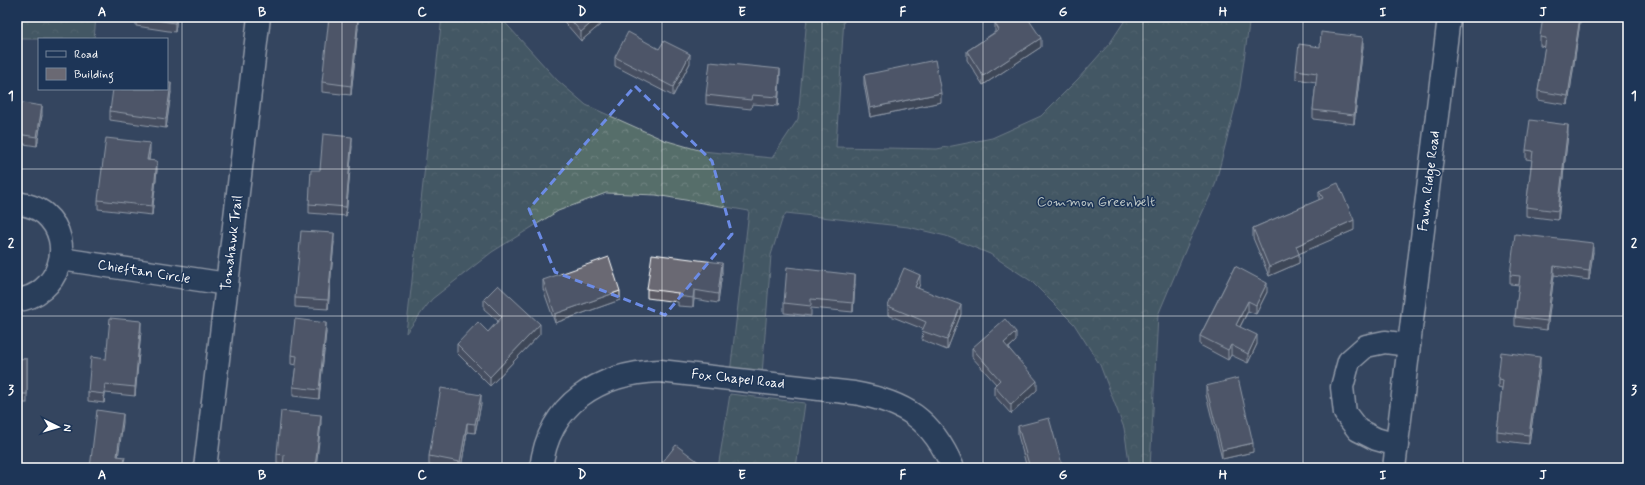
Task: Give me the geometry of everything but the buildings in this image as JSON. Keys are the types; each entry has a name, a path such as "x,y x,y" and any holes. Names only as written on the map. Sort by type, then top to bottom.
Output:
{"street":[{"name":"Tomahawk Trail","path":"205,468 259,17"},
{"name":"Fawn Ridge Road","path":"1394,468 1448,17"},
{"path":"17,203 32,206 45,215 56,227 61,243 61,259 56,274 47,287 34,296 17,300"},
{"name":"Chieftan Circle","path":"61,259 227,284"},
{"path":"1397,445 1376,439 1358,430 1345,413 1342,387 1349,361 1366,346 1385,342 1409,345"},
{"name":"Fox Chapel Road","path":"541,468 548,439 556,422 566,408 600,384 619,376 639,372 660,371 750,380 877,397 897,404 915,415 933,433 946,451 953,468"}],"highlighted area":[{"path":"635,86 712,161 732,234 665,315 555,272 529,209"}],"green space":[{"path":"17,17 96,17 94,38 17,39"},
{"name":"Common Greenbelt","path":"442,17 500,17 557,80 586,105 664,140 702,151 772,158 798,119 807,17 844,17 836,147 937,149 992,138 1041,116 1078,79 1110,43 1127,17 1250,17 1240,88 1215,185 1158,315 1150,468 1130,468 1124,428 1100,365 1074,324 1031,281 990,254 946,236 908,227 786,213 782,220 771,255 762,375 730,373 749,211 656,195 606,193 558,211 492,252 432,299 406,333"},
{"path":"730,394 805,403 796,468 718,468"}]}
